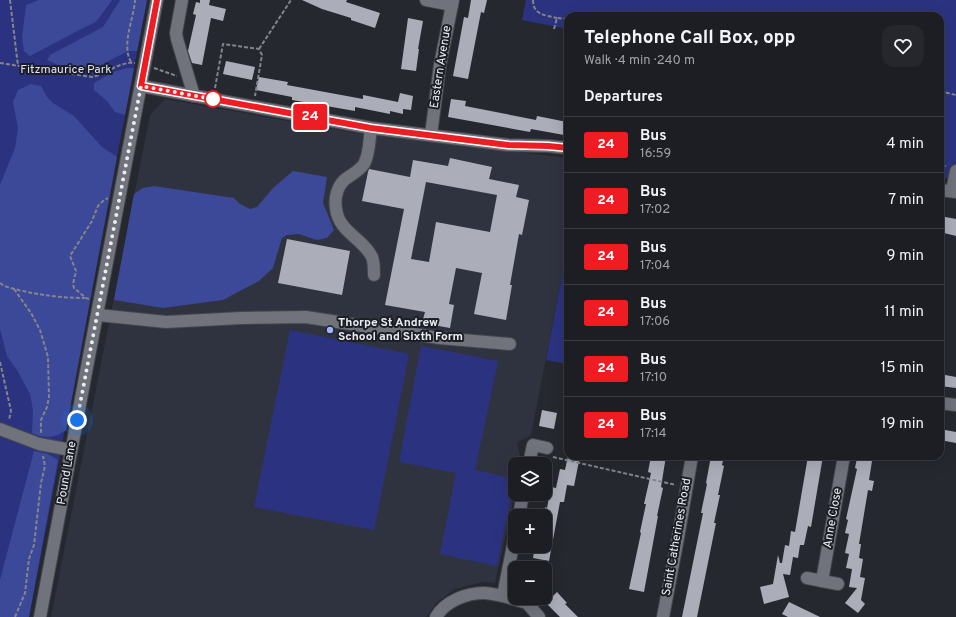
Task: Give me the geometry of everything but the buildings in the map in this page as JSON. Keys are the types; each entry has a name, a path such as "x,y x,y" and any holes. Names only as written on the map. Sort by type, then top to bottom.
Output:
{"street":[{"name":"Pound Lane","path":"40,617 157,0"},
{"path":"182,0 176,33 194,96"},
{"path":"426,0 452,2"},
{"name":"Eastern Avenue","path":"431,135 440,65 452,2"},
{"path":"141,86 371,128 508,145 564,148"},
{"path":"371,128 368,156 363,166 340,184 336,195 336,208 338,218 347,230 366,248 372,257 374,275"},
{"path":"949,191 956,171"},
{"path":"98,315 166,322 241,318 306,317 434,338 510,344"},
{"path":"944,404 956,405"},
{"path":"0,429 39,444 71,450"},
{"path":"530,450 547,448"},
{"name":"Saint Catherines Road","path":"663,617 691,460"},
{"name":"Anne Close","path":"822,581 843,460"},
{"path":"503,596 511,553"},
{"path":"807,578 838,584"},
{"path":"436,617 440,610 463,596 485,593 503,596 527,604 539,617"}],"path":[{"path":"10,0 18,66"},
{"path":"131,62 128,57 128,40 135,0"},
{"path":"259,50 290,0"},
{"path":"533,0 533,6 537,12 564,19"},
{"path":"554,29 557,18"},
{"path":"213,99 223,44 259,50"},
{"path":"253,107 262,55 259,50"},
{"path":"0,63 92,77 99,76 131,62 190,81"},
{"path":"944,92 956,95"},
{"path":"86,298 74,288 73,284 76,271 70,256 92,221 98,206 104,201 120,193"},
{"path":"0,283 4,286 41,295 58,298 86,298 100,301"},
{"path":"0,362 8,397"},
{"path":"530,450 564,458"},
{"path":"571,460 686,488"}],"shaded area":[{"path":"39,0 112,0 96,22 30,56 24,51 22,37 26,5"},
{"path":"120,0 147,0 137,51 128,51 93,69 60,66 47,60 50,55 103,27"},
{"path":"127,68 134,68 125,115 115,112 107,101 94,90 94,83 113,72"},
{"path":"31,84 41,86 47,97 53,103 74,116 102,147 117,157 66,430 58,435 49,437 32,433 33,410 30,394 17,370 7,356 0,329 0,185 15,148 18,128 13,102 18,90"},
{"name":"Thorpe St Andrew School and Sixth Form","path":"165,99 355,133 564,158 564,266 531,435 517,443 520,457 508,457 508,501 513,501 512,509 508,509 508,525 495,583 482,582 455,589 436,603 426,617 51,617 150,115"},
{"path":"293,171 327,177 323,203 334,230 327,238 317,240 299,234 287,235 282,238 273,268 259,281 223,300 163,308 114,300 134,194 143,188 154,186 234,198 240,204 250,209 257,207 273,188"},
{"path":"34,451 48,454 58,460 29,617 0,617 0,580"}],"green space":[{"name":"Fitzmaurice Park","path":"0,0 147,0 29,617 0,617"},
{"path":"526,0 956,0 956,179 944,178 944,12 564,12 564,28 522,20"},
{"path":"564,266 564,363 546,360"},
{"path":"290,330 409,354 374,530 254,507"},
{"path":"421,346 498,361 475,470 508,477 508,501 510,501 497,566 440,554 456,473 399,462"}],"bus line":[{"name":"24","path":"157,0 141,86 371,128 508,145 564,148"}],"place":[{"name":"Thorpe St Andrew School and Sixth Form","path":"330,330"}],"route":[{"path":"77,420 141,86 213,99"}]}
